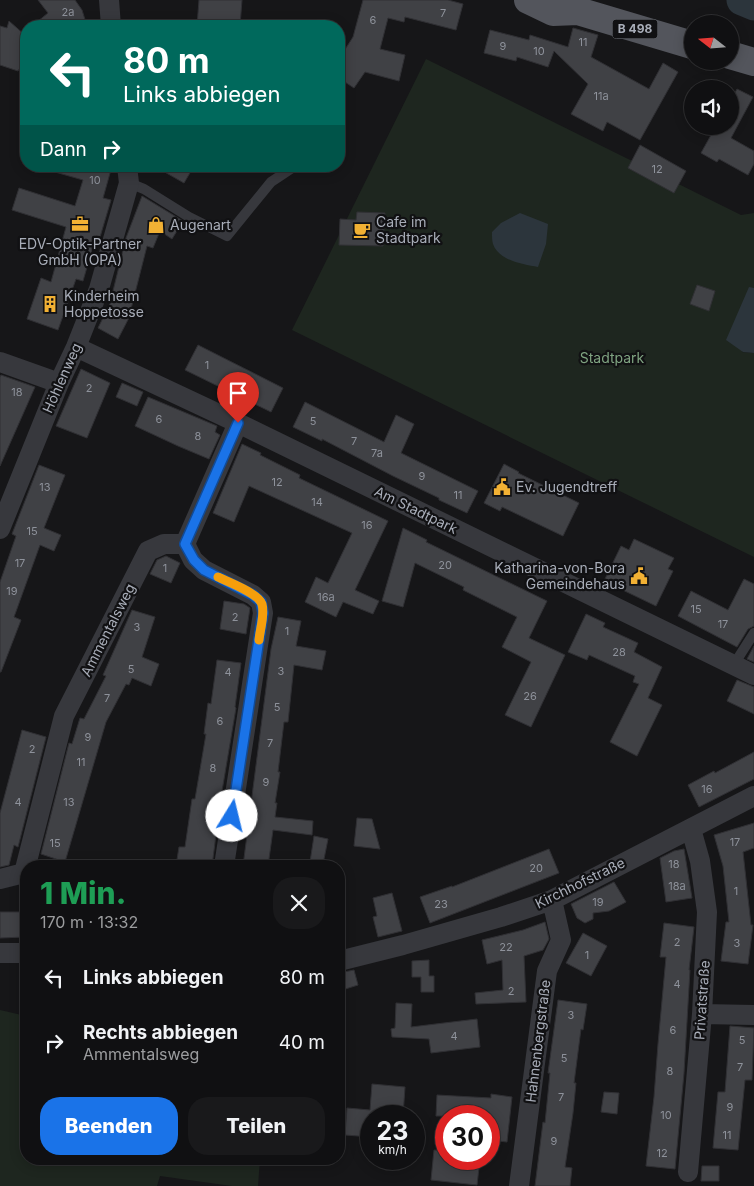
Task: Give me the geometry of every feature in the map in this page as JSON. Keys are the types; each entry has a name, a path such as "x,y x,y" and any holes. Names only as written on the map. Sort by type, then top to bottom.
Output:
{"main road":[{"name":"B 498","path":"528,0 553,12 570,6 684,42"},
{"path":"739,58 754,62"}],"street":[{"path":"109,0 111,20"},
{"name":"Höhlenweg","path":"0,529 99,288 128,175"},
{"name":"Am Stadtpark","path":"76,347 238,423 754,675"},
{"path":"0,362 59,384"},
{"path":"225,860 263,613 261,602 253,595 204,570 194,560 185,544 238,423"},
{"name":"Ammentalsweg","path":"28,860 64,716 148,551 164,544 185,544"},
{"name":"Kirchhofstraße","path":"345,960 403,946 552,900 754,796"},
{"name":"Privatstraße","path":"688,1172 702,1014 707,912 700,861 691,829"},
{"name":"Ammentalsweg","path":"0,879 20,874"},
{"name":"Hahnenbergstraße","path":"519,1186 547,971 561,940 552,900"},
{"path":"0,953 20,953"},
{"path":"702,1014 754,1015"}],"lane":[{"path":"128,175 144,189 189,217 227,236 271,182 286,172"},
{"path":"733,666 754,633"}],"green space":[{"name":"Stadtpark","path":"426,59 741,215 754,213 754,288 749,288 742,352 754,353 754,557 292,330"},
{"path":"0,1010 20,1015 20,1165 260,1165 258,1186 232,1186 160,1176 157,1186 0,1186"}],"shaded area":[{"path":"520,213 548,224 546,244 538,267 506,258 496,250 493,244 492,232 501,223"},
{"path":"749,287 754,288 754,353 743,352 726,340"}],"building":[{"path":"38,0 75,0 82,10 85,20 39,20 48,13"},
{"path":"199,0 242,0 240,20 197,20"},
{"path":"363,0 448,0 463,4 456,30 405,17 404,22 388,18 380,49 405,55 399,81 365,72 354,88 345,82 345,50 353,37"},
{"path":"9,21 20,31 20,68 18,71 0,65 0,26 7,28"},
{"path":"573,28 598,35 591,57 649,89 663,63 678,72 640,140 607,122 603,131 571,114 588,84 554,51 548,67 517,57 516,61 484,53 490,30 529,40 530,35 568,47"},
{"path":"739,90 753,97 739,123"},
{"path":"711,135 733,135 731,138 754,151 754,164 748,175 719,159 717,162 701,153"},
{"path":"640,145 686,171 674,193 628,168"},
{"path":"55,172 110,172 103,198 111,200 100,237 96,236 83,281 76,279 58,330 27,319 41,278 51,282 66,227 12,210 19,188 75,206 83,180"},
{"path":"165,172 190,172 184,183"},
{"path":"142,196 183,221 172,239 160,231 153,248 147,246 131,309 133,310 118,339 98,328 116,292 113,291 126,238"},
{"name":"Cafe im Stadtpark","path":"357,212 385,213 383,246 339,245 340,219 356,220"},
{"path":"697,285 715,291 709,311 690,304"},
{"path":"198,345 283,388 271,412 185,370"},
{"path":"81,369 110,383 87,438 56,426"},
{"path":"1,375 35,387 0,466 0,377"},
{"path":"122,383 143,392 137,406 116,397"},
{"path":"148,397 217,426 215,432 220,435 209,459 135,426"},
{"path":"305,402 384,442 396,415 414,424 401,453 478,491 467,513 322,439 322,441 293,427"},
{"path":"242,444 300,475 299,478 388,521 355,590 379,601 373,614 343,602 336,617 305,602 316,577 328,583 352,533 249,486 234,522 213,513"},
{"path":"504,464 518,473 579,503 563,536 502,507 500,511 484,503"},
{"path":"39,465 65,475 44,528 61,535 54,551 40,545 14,617 21,620 0,672 0,582 16,536 12,534"},
{"path":"403,528 427,540 426,542 547,601 529,638 565,655 531,727 505,715 531,662 502,647 517,617 463,590 464,587 415,563 403,607 382,601"},
{"name":"Katharina-von-Bora Gemeindehaus","path":"634,539 674,558 668,569 673,571 656,606 604,581 621,546 629,550"},
{"path":"166,556 180,563 171,583 150,574 157,560"},
{"path":"744,579 754,584 754,626 748,629 737,647 678,616 691,591 728,610"},
{"path":"224,601 244,604 250,608 246,634 220,629"},
{"path":"132,610 155,617 142,657 159,664 151,686 132,678 129,685 126,684 106,722 66,860 59,860 41,854 69,743 72,744 80,718 84,719 106,676 103,675"},
{"path":"586,614 605,623 603,627 638,643 634,652 662,667 648,698 662,705 637,756 610,742 639,684 633,682 635,676 589,655 587,660 568,652"},
{"path":"278,617 301,621 296,646 326,651 322,670 294,665 288,722 284,722 278,772 280,772 275,803 277,803 275,817 313,821 312,835 273,830 269,860 244,860 271,649"},
{"path":"754,646 754,662 747,659"},
{"path":"217,660 241,663 213,860 177,860 179,847 185,847 192,799 195,799 206,734 204,734 208,703 211,704"},
{"path":"737,680 754,687 754,714 727,701"},
{"path":"22,730 46,737 18,847 14,845 9,865 0,867 0,813"},
{"path":"754,752 754,779 699,807 688,785"},
{"path":"357,818 372,819 380,849 354,846"},
{"path":"754,823 754,848 743,852 751,925 753,925 748,964 721,961 726,922 729,922 723,866 714,835"},
{"path":"314,836 328,839 324,860 310,860"},
{"path":"549,849 559,873 430,923 420,897 452,887"},
{"path":"684,849 692,898 666,902 660,858 674,851"},
{"path":"614,882 626,902 609,911 593,913 593,919 585,923 577,918 571,904"},
{"path":"392,893 402,931 378,937 373,917 377,916 373,898"},
{"path":"0,912 20,912 20,937 0,938"},
{"path":"545,922 549,939 543,950 524,956 526,1002 476,1004 475,993 503,990 502,960 487,964 482,940 523,930"},
{"path":"664,923 694,927 689,970 684,1073 675,1169 646,1166 666,957 660,957"},
{"path":"583,933 607,946 591,976 566,963"},
{"path":"429,960 429,976 434,976 434,992 421,992 421,977 412,977 412,961"},
{"path":"354,970 358,985 345,989 345,972"},
{"path":"558,1000 587,1004 583,1030 581,1029 574,1083 576,1083 573,1113 565,1167 572,1168 570,1186 535,1186 543,1122 545,1123 550,1073 548,1073"},
{"path":"396,1003 412,1004 411,1027 477,1019 480,1047 431,1053 429,1039 392,1037 391,1029 395,1028"},
{"path":"730,1026 754,1028 752,1080 745,1080 738,1150 713,1148 718,1092 725,1092"},
{"path":"372,1084 405,1087 404,1105 370,1105"},
{"path":"604,1092 619,1093 617,1114 601,1112"},
{"path":"491,1094 512,1097 507,1142 500,1141 500,1105 437,1105 437,1095 491,1098"},
{"path":"347,1108 360,1109 360,1136 345,1135"},
{"path":"434,1150 435,1170 479,1170 477,1185 431,1180"},
{"path":"702,1166 719,1166 719,1181 701,1181"}],"waterway":[{"path":"742,0 754,5"}],"slow traffic":[{"path":"218,577 253,595 261,602 263,613 259,640"}],"place":[{"name":"EDV-Optik-Partner GmbH (OPA)","path":"80,224"},
{"name":"Augenart","path":"156,225"},
{"name":"Cafe im Stadtpark","path":"362,230"},
{"name":"Kinderheim Hoppetosse","path":"50,304"},
{"name":"Ev. Jugendtreff","path":"502,487"},
{"name":"Katharina-von-Bora Gemeindehaus","path":"639,576"}],"route":[{"path":"232,816 263,613 261,602 253,595 204,570 194,560 185,544 238,423"}]}
